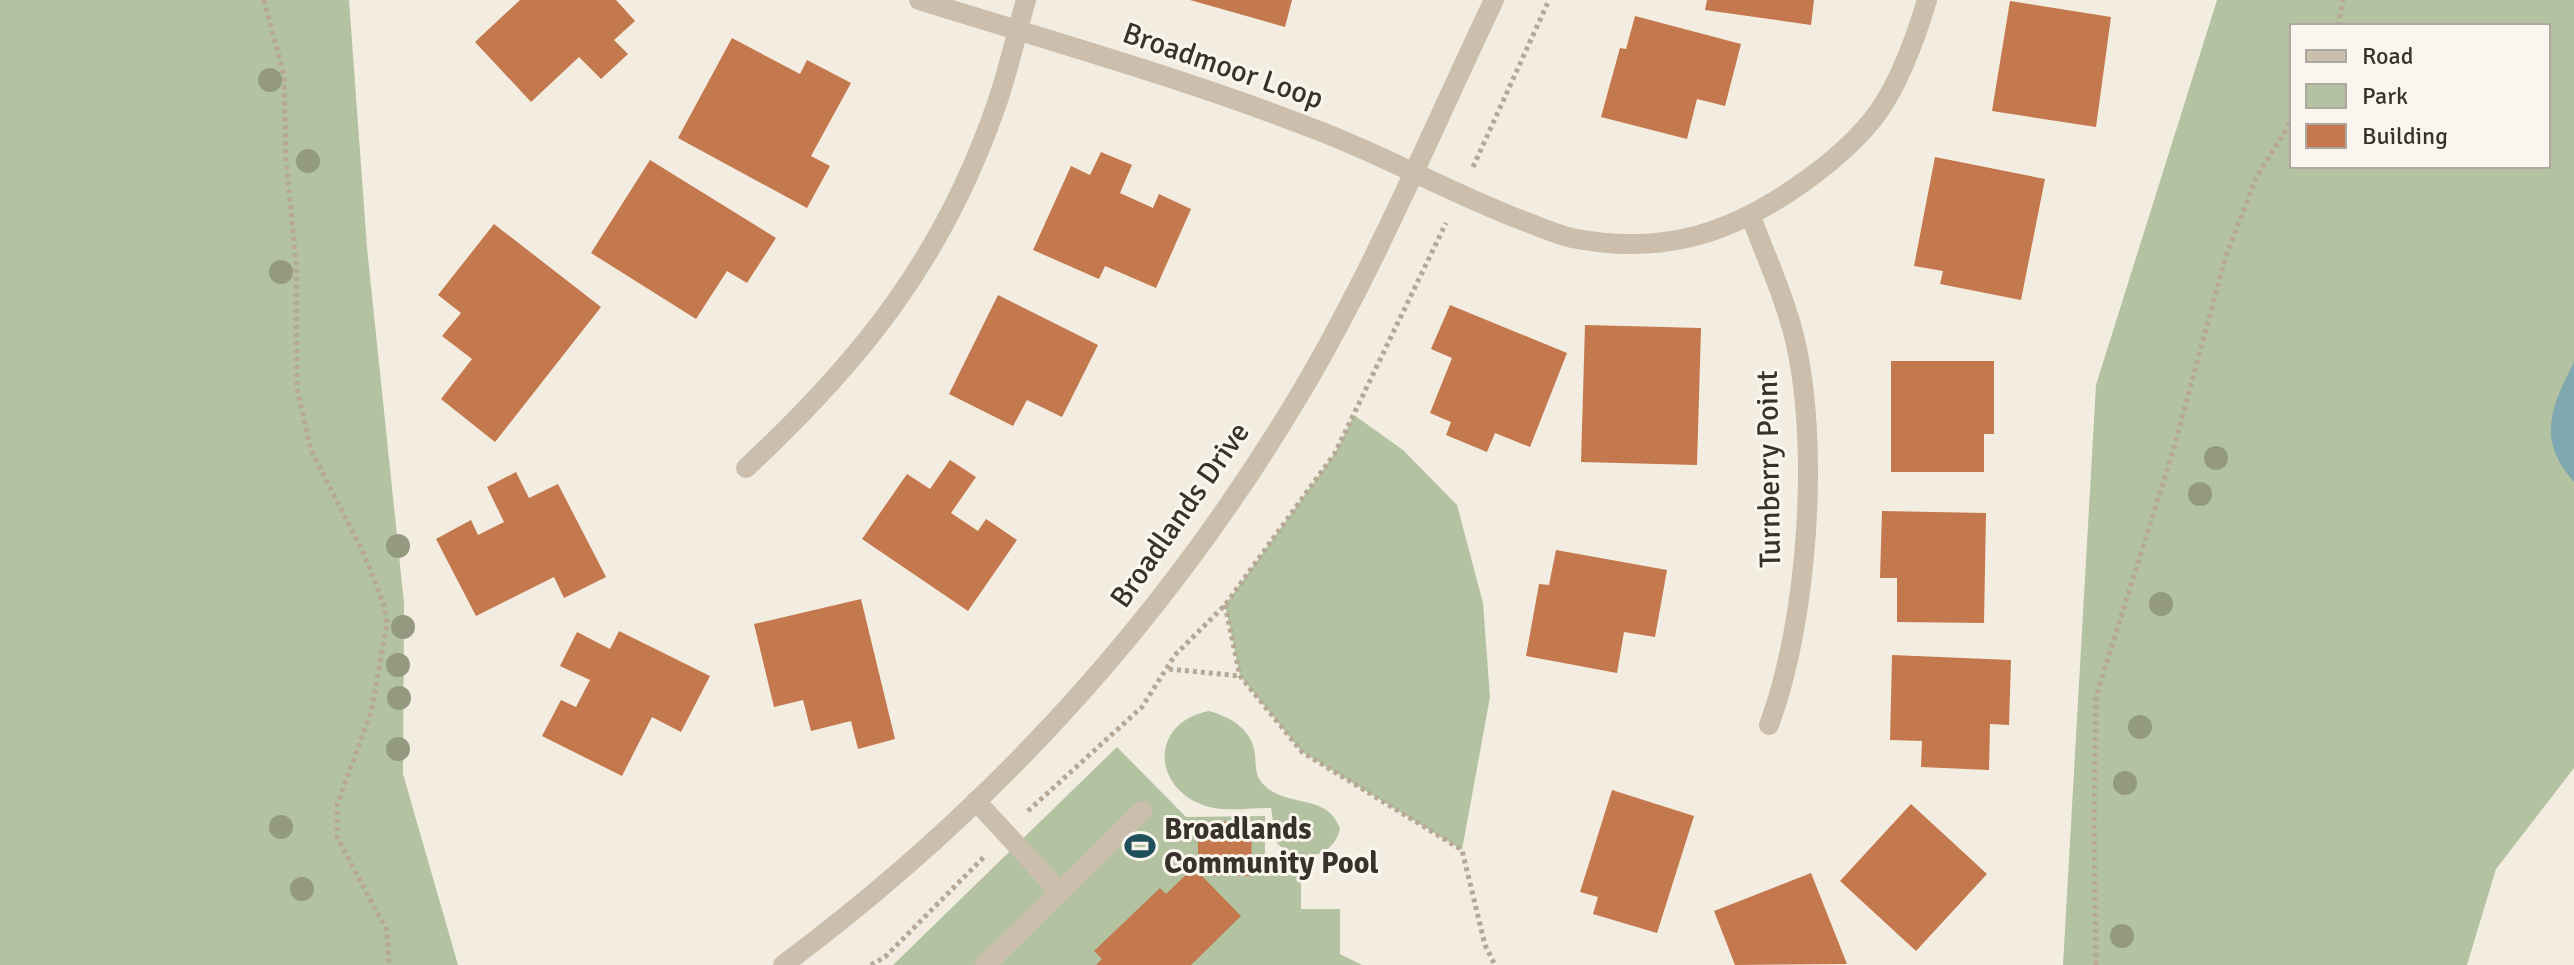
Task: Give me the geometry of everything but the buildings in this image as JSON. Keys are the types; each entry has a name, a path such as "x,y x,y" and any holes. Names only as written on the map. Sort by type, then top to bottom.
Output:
{"street":[{"name":"Broadmoor Loop","path":"919,0 1185,82 1324,133 1470,201 1570,237 1631,246 1700,237 1751,217 1849,147 1880,110 1904,63 1927,0"},
{"path":"746,468 815,404 856,358 891,311 941,231 997,105 1026,0"},
{"name":"Broadlands Drive","path":"783,965 870,897 976,801 1095,681 1155,609 1222,517 1303,388 1379,245 1494,0"},
{"name":"Turnberry Point","path":"1751,217 1792,330 1805,411 1806,510 1800,603 1785,684 1769,725"},
{"path":"976,801 1060,892"},
{"path":"985,965 1142,811"}],"path":[{"path":"264,0 284,76 286,159 296,264 297,389 311,450 364,554 384,605 387,624 371,712 337,805 337,837 387,931 389,965"},
{"path":"2338,24 2343,0"},
{"path":"2096,965 2096,697 2173,451 2225,259 2256,178 2290,123"},
{"path":"1225,605 1240,676 1302,752 1462,850 1485,945 1495,965"},
{"path":"1169,669 1240,676"}],"green space":[{"path":"0,0 349,0 367,248 404,603 403,774 458,965 0,965"},
{"path":"2217,0 2574,0 2574,768 2496,869 2467,965 2063,965 2096,385"},
{"path":"1354,415 1403,450 1457,505 1483,603 1490,697 1462,850 1302,752 1240,676 1225,605 1335,453"},
{"path":"1209,711 1233,721 1250,738 1257,774 1263,784 1273,792 1325,809 1334,817 1340,828 1330,847 1313,855 1294,854 1276,842 1271,808 1211,807 1186,796 1174,784 1167,770 1165,755 1168,741 1176,728 1190,717"},
{"name":"Broadlands Community Pool","path":"1117,747 1186,817 1265,816 1265,874 1301,875 1301,909 1340,909 1340,954 1362,965 893,965"}],"water":[{"path":"2574,362 2574,482 2555,452 2551,423 2559,394"}],"place":[{"name":"Broadlands Community Pool","path":"1140,846"}]}
